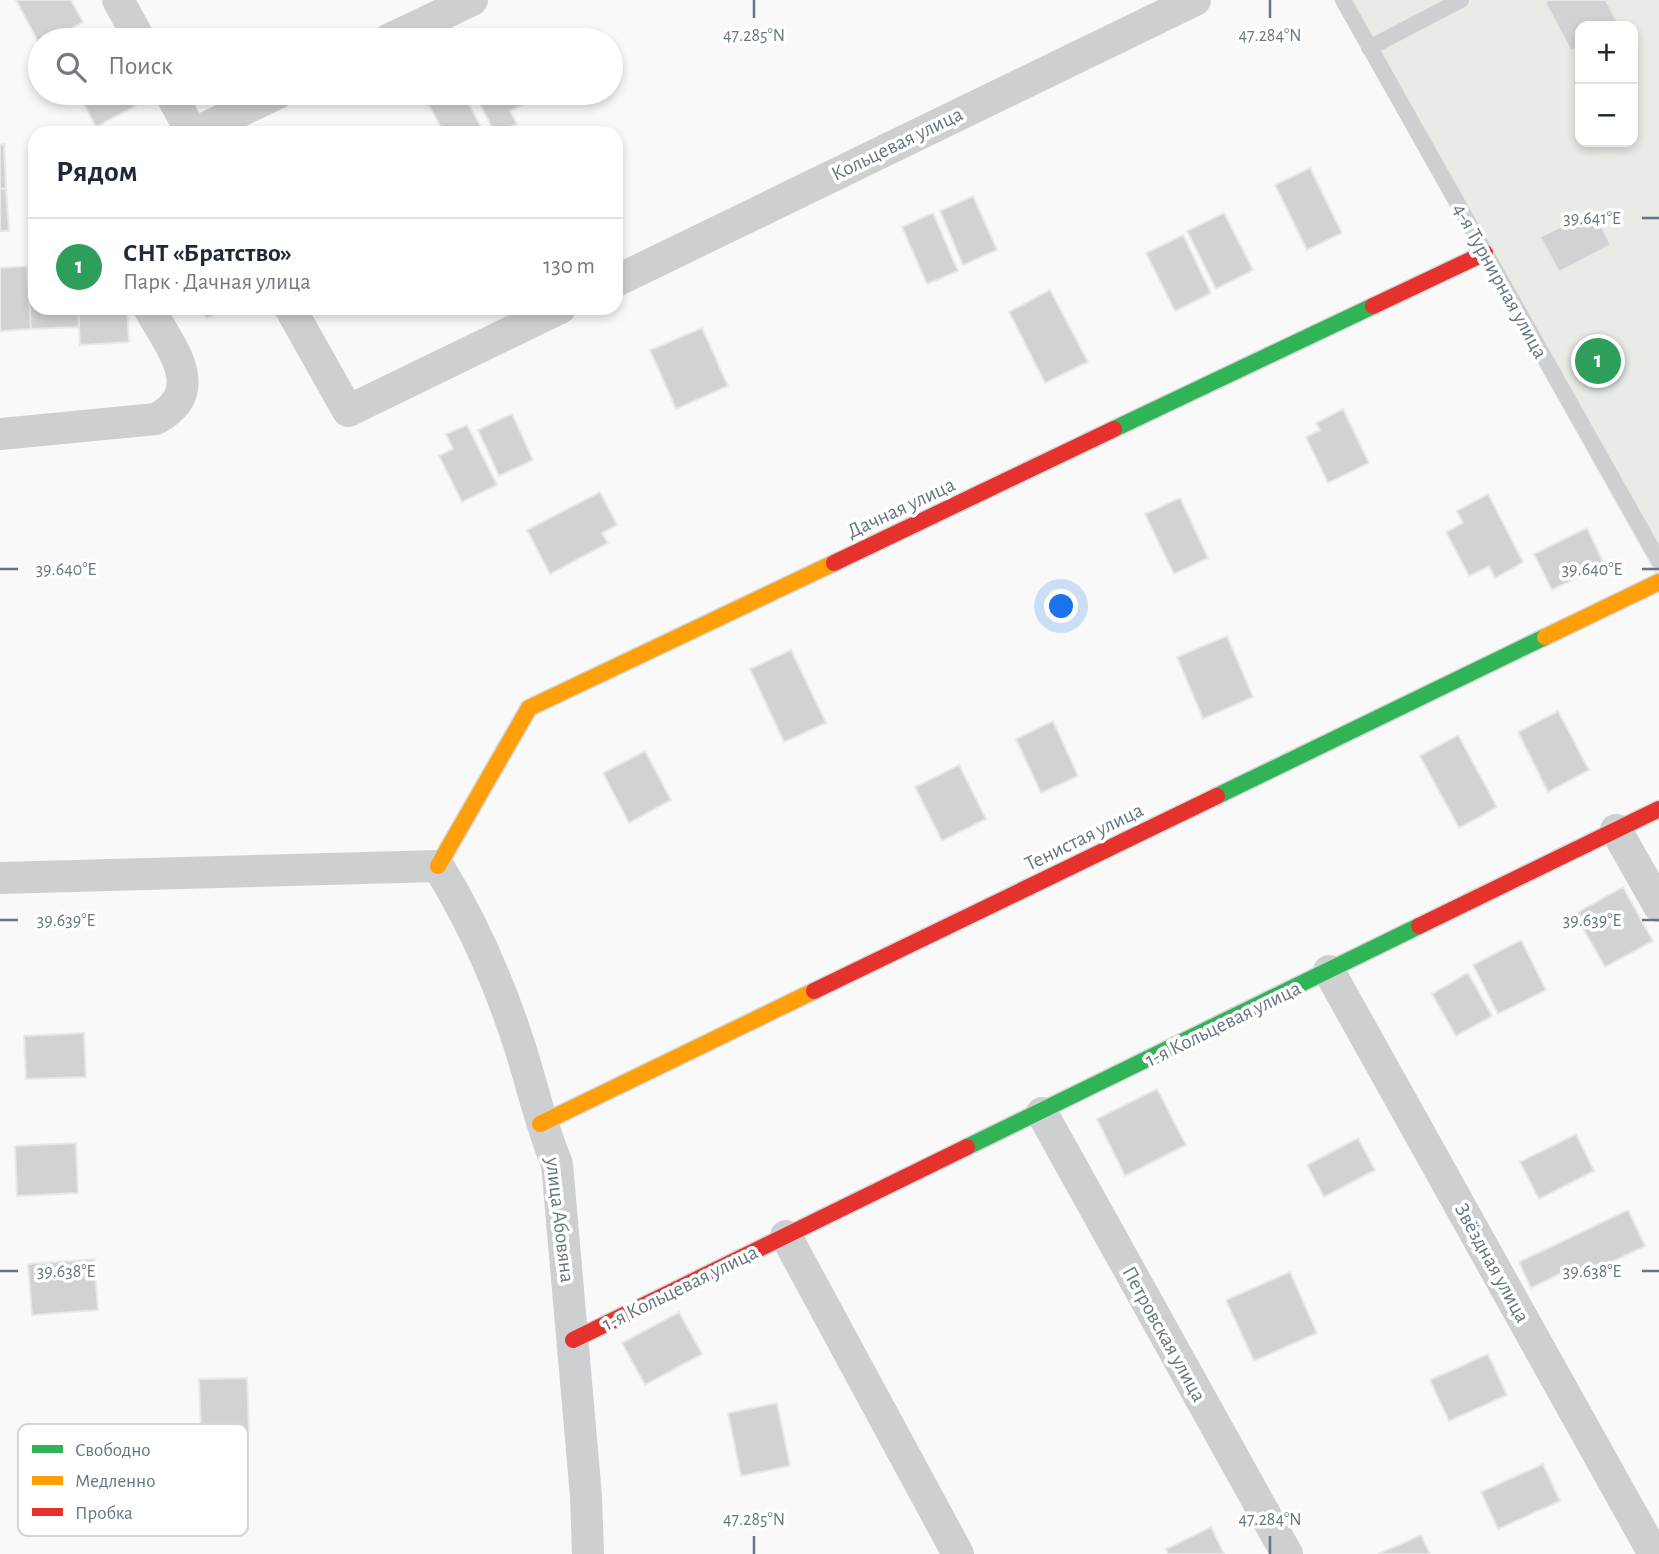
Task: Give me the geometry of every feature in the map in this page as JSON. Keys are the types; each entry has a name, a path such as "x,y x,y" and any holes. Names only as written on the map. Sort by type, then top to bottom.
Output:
{"street":[{"path":"118,0 133,28"},
{"path":"413,28 472,0"},
{"name":"Кольцевая улица","path":"623,277 1160,7 1195,0"},
{"path":"177,105 190,126"},
{"path":"209,126 253,105"},
{"name":"Дачная улица","path":"438,866 529,708 1485,253"},
{"path":"0,434 156,419 173,410 180,399 184,383 181,368 153,315"},
{"path":"294,315 348,411 546,315"},
{"name":"Тенистая улица","path":"540,1124 1653,585"},
{"name":"1-я Кольцевая улица","path":"573,1340 1659,809"},
{"path":"1616,830 1659,906"},
{"path":"0,878 438,866"},
{"name":"улица Абовяна","path":"438,866 470,918 518,1042 540,1124 557,1164 588,1554"},
{"name":"Звёздная улица","path":"1329,971 1654,1554"},
{"name":"Петровская улица","path":"1042,1113 1287,1554"},
{"path":"786,1236 958,1554"}],"lane":[{"name":"4-я Турнирная улица","path":"1343,0 1659,561"},
{"path":"1369,48 1461,0"}],"shaded area":[{"path":"1334,0 1659,0 1659,580"}],"building":[{"path":"16,0 71,0 83,22 72,28 31,28"},
{"path":"1606,0 1617,21 1575,21 1575,49 1571,51 1545,2"},
{"path":"84,105 137,105 98,126"},
{"path":"429,105 469,105 480,126 440,126"},
{"path":"480,105 522,105 510,111 517,124 491,126"},
{"path":"4,144 6,188 0,189 0,145"},
{"path":"1310,168 1342,233 1307,250 1275,185"},
{"path":"6,188 9,231 0,231 0,189"},
{"path":"973,196 997,250 963,265 940,211"},
{"path":"1593,210 1611,245 1559,272 1540,237"},
{"path":"933,213 958,271 927,284 902,227"},
{"path":"1224,213 1253,270 1216,289 1187,231"},
{"path":"1183,235 1211,293 1175,311 1146,253"},
{"path":"27,266 28,315 31,329 0,331 0,268"},
{"path":"1050,290 1088,362 1045,383 1009,312"},
{"path":"30,315 78,315 79,327 31,329"},
{"path":"78,315 127,315 129,342 80,345"},
{"path":"702,328 728,386 676,409 650,350"},
{"path":"1343,409 1369,463 1328,483 1306,437 1320,430 1316,423"},
{"path":"512,414 533,460 499,476 478,430"},
{"path":"467,425 497,485 462,502 439,456 453,449 446,434"},
{"path":"600,492 617,525 602,533 608,543 550,574 527,530"},
{"path":"1488,494 1523,562 1495,578 1489,566 1469,576 1446,532 1463,523 1457,511"},
{"path":"1180,498 1208,558 1174,574 1145,514"},
{"path":"1587,528 1604,564 1552,590 1534,554"},
{"path":"1227,636 1253,697 1203,719 1177,657"},
{"path":"791,650 826,723 784,742 750,669"},
{"path":"1558,711 1589,770 1548,792 1518,732"},
{"path":"1053,721 1078,776 1041,793 1016,739"},
{"path":"1458,735 1497,807 1459,828 1420,756"},
{"path":"645,751 671,800 629,823 603,773"},
{"path":"959,765 986,819 942,841 915,787"},
{"path":"1623,887 1653,941 1605,967 1575,914"},
{"path":"1521,940 1546,990 1498,1014 1473,965"},
{"path":"1468,973 1492,1016 1456,1036 1432,994"},
{"path":"84,1033 86,1077 26,1079 24,1036"},
{"path":"1157,1089 1186,1145 1125,1176 1097,1119"},
{"path":"1576,1134 1594,1171 1539,1199 1520,1162"},
{"path":"1358,1138 1375,1170 1324,1197 1307,1165"},
{"path":"76,1143 78,1193 17,1196 15,1146"},
{"path":"1628,1210 1645,1246 1574,1280 1570,1269 1531,1288 1519,1262"},
{"path":"94,1259 98,1310 32,1315 28,1264"},
{"path":"1290,1272 1317,1333 1254,1361 1226,1300"},
{"path":"679,1312 702,1354 645,1385 622,1343"},
{"path":"1488,1354 1507,1395 1449,1421 1430,1380"},
{"path":"247,1378 249,1429 248,1424 201,1424 199,1379"},
{"path":"777,1403 790,1466 741,1476 728,1413"},
{"path":"1543,1464 1560,1501 1498,1529 1481,1492"},
{"path":"1211,1527 1224,1554 1168,1554 1166,1549"},
{"path":"1421,1535 1430,1554 1378,1554"}],"traffic: fast":[{"path":"1114,429 1373,306"},
{"path":"1217,796 1545,637"},
{"path":"967,1147 1419,926"}],"traffic: slow":[{"path":"438,866 529,708 834,563"},
{"path":"1545,637 1659,582"},
{"path":"540,1124 814,991"}],"traffic: jam":[{"path":"1373,306 1485,253"},
{"path":"834,563 1114,429"},
{"path":"814,991 1217,796"},
{"path":"1419,926 1659,809"},
{"path":"573,1340 967,1147"}],"place":[{"name":"СНТ «Братство»","path":"1598,361"}]}
